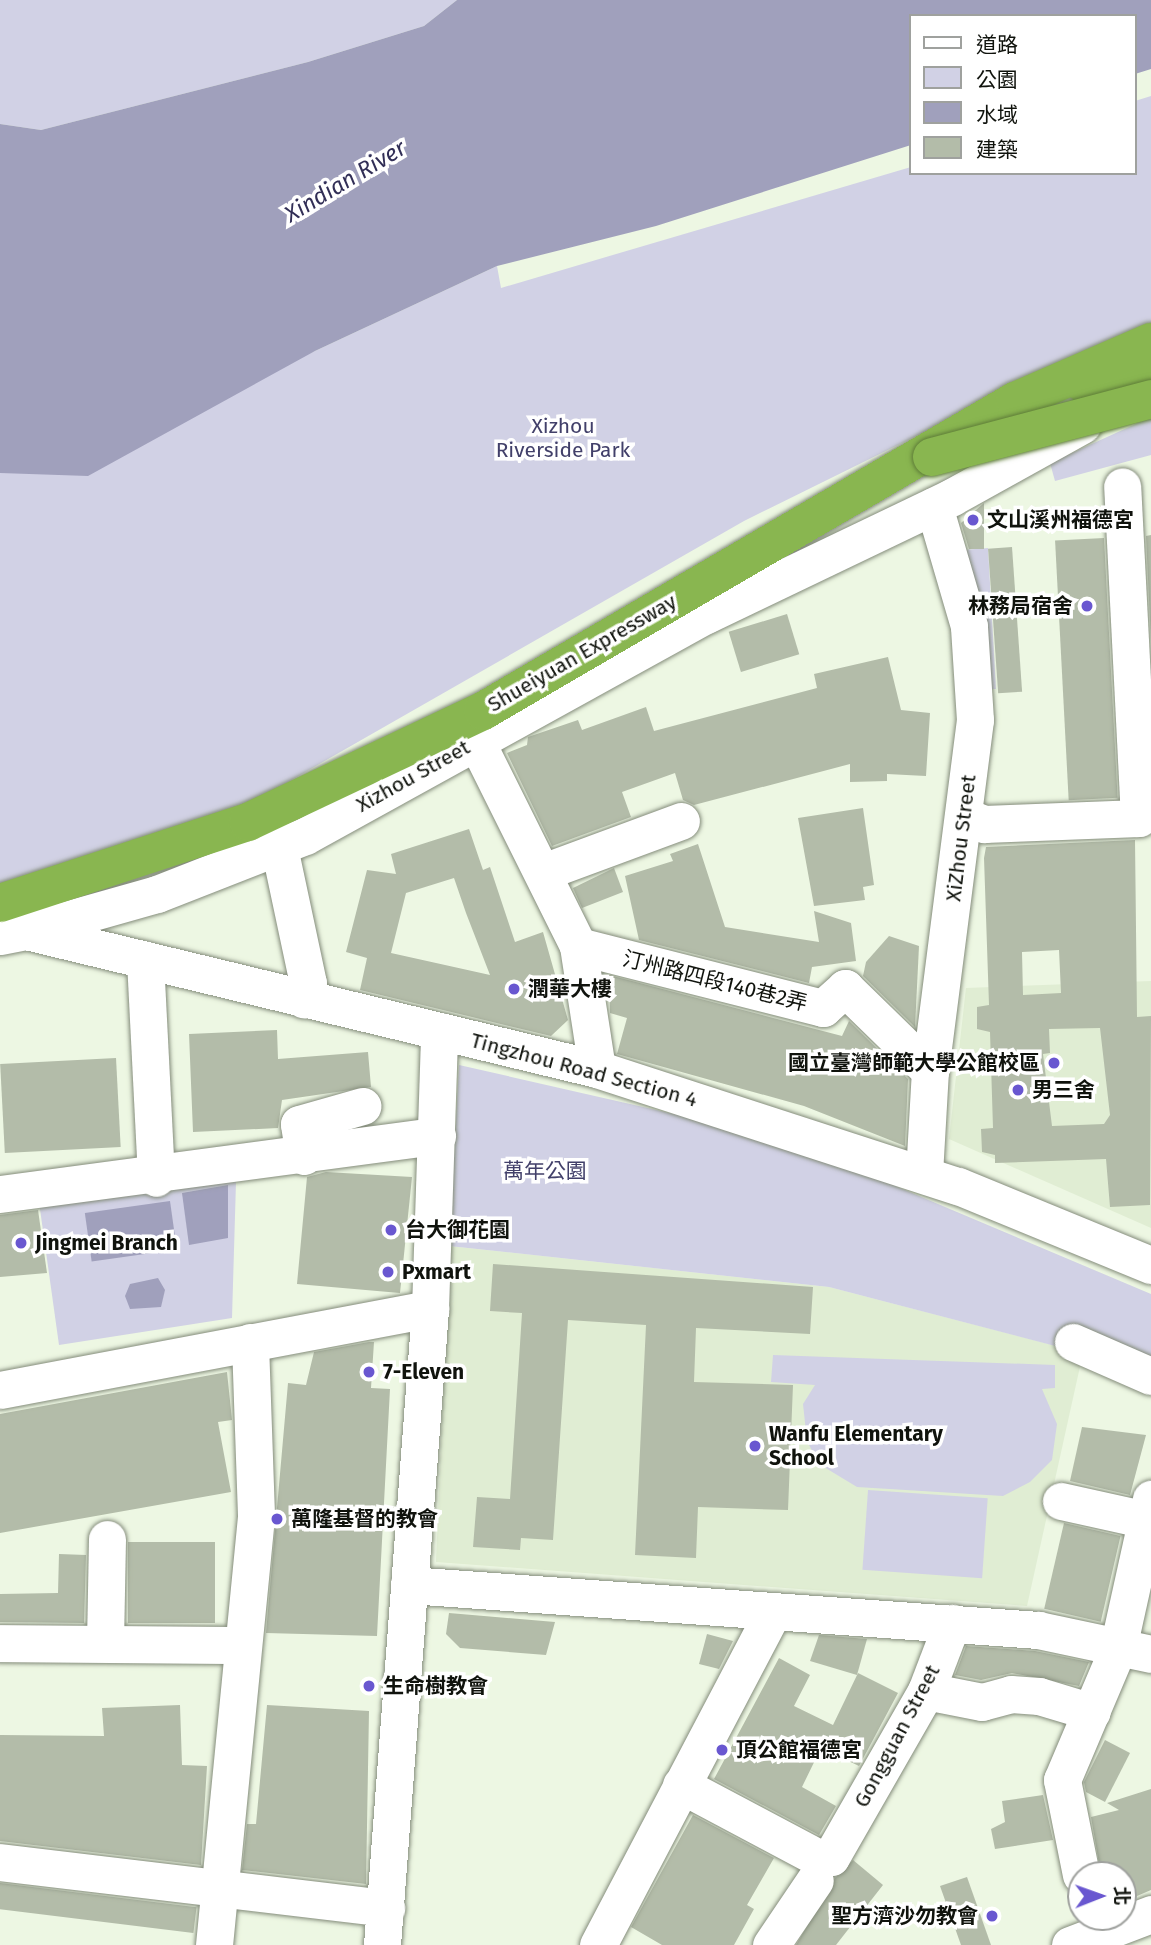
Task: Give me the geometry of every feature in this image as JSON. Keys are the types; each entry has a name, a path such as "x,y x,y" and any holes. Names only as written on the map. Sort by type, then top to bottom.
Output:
{"highway":[{"path":"1015,401 1151,342"},
{"name":"Shueiyuan Expressway","path":"0,904 199,843 452,729 772,542 932,457 1151,368"},
{"path":"1015,401 1085,383 1151,376"},
{"path":"932,457 1151,399"},
{"name":"Shueiyuan Expressway","path":"0,904 248,822 483,710 1015,401"}],"street":[{"name":"Xizhou Street","path":"13,933 157,894 279,847 706,615 934,506 1092,419 1151,399"},
{"path":"964,816 984,824 1139,818 1122,486"},
{"name":"XiZhou Street","path":"924,1174 930,1070 964,816 975,664 934,506"},
{"path":"475,741 578,946 597,1069"},
{"path":"542,872 681,821"},
{"path":"279,847 308,983 304,1000"},
{"name":"Tingzhou Road Section 4","path":"13,933 145,960 597,1069 924,1174 1151,1265"},
{"name":"汀州路四段140巷2弄","path":"578,946 822,1008 845,988 930,1070"},
{"path":"145,960 156,1178"},
{"path":"382,1945 430,1309 439,1031"},
{"path":"304,1156 299,1124 362,1106"},
{"path":"0,1194 156,1178 437,1136"},
{"path":"0,1390 430,1309"},
{"path":"214,1945 242,1698 241,1645 256,1515 250,1342"},
{"path":"1073,1342 1151,1376"},
{"path":"1060,1501 1149,1510 1134,1651 1092,1712 1062,1780 1079,1861"},
{"path":"105,1643 107,1539"},
{"path":"409,1585 1038,1630 1134,1651"},
{"path":"598,1945 772,1613"},
{"name":"Gongguan Street","path":"681,1786 820,1858 831,1857 926,1691 952,1623"},
{"path":"0,1643 241,1645"},
{"path":"926,1691 982,1702 1011,1694 1039,1696 1092,1712"},
{"path":"0,1862 386,1908"},
{"path":"771,1945 815,1880"},
{"path":"1085,1933 1151,1914"}],"shaded area":[{"name":"國立臺灣師範大學公館校區","path":"1151,981 1151,1228 949,1139 966,988"},
{"name":"Wanfu Elementary School","path":"449,1246 829,1287 1083,1353 1027,1606 436,1562"}],"green space":[{"path":"0,0 457,0 424,26 308,62 41,130 0,124"},
{"name":"Xizhou Riverside Park","path":"1151,96 1151,349 1066,362 744,521 218,822 0,890 0,473 315,351 497,266 501,288 909,168 909,175 1137,175 1137,100"},
{"path":"1151,417 1151,455 1055,481 1050,463"},
{"path":"988,548 996,689 990,689 962,550"},
{"name":"萬年公園","path":"459,1065 784,1139 1151,1294 1151,1371 829,1287 449,1246"},
{"path":"236,1182 232,1318 59,1345 39,1202"},
{"path":"773,1355 1055,1365 1055,1388 1042,1389 1057,1424 1052,1460 1030,1482 1003,1496 857,1487 819,1464 807,1441 803,1404 815,1385 771,1382"},
{"path":"868,1490 988,1498 982,1578 862,1570"}],"water":[{"name":"Xindian River","path":"457,0 1151,0 1151,69 1137,73 1137,14 909,14 909,146 656,226 497,266 315,351 88,476 0,473 0,124 41,130 308,62 424,26"},
{"path":"228,1185 228,1238 189,1245 182,1193"},
{"path":"170,1201 177,1250 92,1261 85,1213"},
{"path":"158,1278 165,1290 161,1307 130,1309 125,1296 130,1284"}],"building":[{"name":"文山溪州福德宮","path":"984,503 984,549 969,549 961,523"},
{"path":"1151,535 1151,642 1146,536"},
{"name":"林務局宿舍","path":"1104,538 1118,798 1069,800 1055,541"},
{"path":"1012,547 1022,692 998,693 988,549"},
{"path":"787,614 799,654 741,672 729,632"},
{"path":"888,657 901,710 930,713 926,776 887,774 887,781 850,782 850,764 694,805 683,800 675,773 622,792 631,817 552,846 507,753 527,745 528,737 578,720 582,730 646,707 654,731 817,688 814,674"},
{"path":"863,808 874,885 863,887 865,900 814,906 798,818"},
{"path":"469,829 483,870 490,867 515,942 543,932 568,1020 551,1036 360,990 367,958 346,952 367,870 396,874 391,854","holes":["454,878 490,975 391,953 406,893"]},
{"path":"1135,840 1137,1017 1151,1016 1150,1205 1110,1207 1106,1159 995,1163 995,1155 982,1152 981,1129 993,1128 990,1032 977,1029 977,1007 989,1005 984,858 986,847","holes":["1059,950 1061,993 1023,995 1022,952","1100,1028 1110,1115 1104,1124 1052,1126 1043,1054 1050,1053 1049,1029"]},
{"path":"698,844 725,927 819,942 814,911 851,923 856,961 812,967 809,983 639,940 625,876 673,861 670,854"},
{"path":"614,868 623,892 582,908 573,888"},
{"path":"889,936 919,946 915,1027 863,976 866,962"},
{"path":"609,975 842,1036 849,1021 908,1079 905,1146 804,1106 617,1054 627,1018 610,1013"},
{"path":"277,1030 278,1059 368,1052 371,1087 282,1100 278,1128 193,1132 189,1034"},
{"path":"116,1058 121,1147 5,1153 0,1064"},
{"name":"台大御花園","path":"326,1172 412,1177 400,1293 297,1284 307,1177"},
{"name":"Jingmei Branch","path":"38,1210 47,1273 0,1277 0,1215"},
{"path":"493,1264 813,1287 810,1334 696,1328 694,1382 793,1385 788,1510 698,1507 696,1558 635,1555 646,1325 568,1320 553,1540 521,1538 520,1550 473,1547 477,1497 510,1499 522,1313 490,1311"},
{"path":"374,1342 371,1388 390,1389 377,1636 266,1633 288,1383 306,1385 314,1352"},
{"path":"227,1372 232,1420 218,1422 231,1492 0,1533 0,1414"},
{"path":"1082,1427 1146,1435 1130,1495 1070,1481"},
{"path":"1064,1523 1121,1536 1101,1622 1044,1609"},
{"path":"128,1542 215,1542 215,1623 128,1623"},
{"path":"59,1554 86,1555 84,1623 0,1622 0,1594 58,1593"},
{"path":"449,1613 555,1622 546,1655 460,1648 446,1634"},
{"path":"707,1634 733,1641 719,1669 699,1664"},
{"path":"819,1635 867,1639 857,1675 810,1661"},
{"path":"966,1646 1035,1651 1089,1662 1079,1686 1012,1673 981,1680 955,1675"},
{"path":"779,1658 810,1675 794,1706 833,1725 858,1673 898,1693 859,1766 821,1748 802,1787 836,1806 819,1835 714,1779"},
{"path":"180,1705 182,1765 207,1766 201,1865 0,1841 0,1735 104,1736 102,1708"},
{"path":"267,1705 369,1711 366,1884 242,1870 247,1824 256,1824"},
{"path":"1105,1740 1130,1753 1105,1802 1086,1792 1084,1782"},
{"path":"1151,1789 1151,1890 1137,1896 1137,1861 1099,1861 1091,1817 1119,1810 1107,1803"},
{"path":"1043,1795 1053,1840 995,1849 991,1829 1005,1822 1002,1801"},
{"path":"693,1815 774,1858 747,1905 754,1909 734,1945 662,1945 631,1927"},
{"path":"853,1860 883,1885 836,1945 796,1945 835,1878"},
{"path":"967,1877 991,1945 961,1945 940,1886"},
{"path":"0,1883 197,1907 193,1933 0,1909"}],"place":[{"name":"文山溪州福德宮","path":"973,520"},
{"name":"林務局宿舍","path":"1087,606"},
{"name":"潤華大樓","path":"514,989"},
{"name":"國立臺灣師範大學公館校區","path":"1054,1063"},
{"name":"男三舍","path":"1018,1090"},
{"name":"台大御花園","path":"391,1230"},
{"name":"Jingmei Branch","path":"21,1243"},
{"name":"Pxmart","path":"388,1272"},
{"name":"7-Eleven","path":"369,1372"},
{"name":"Wanfu Elementary School","path":"755,1446"},
{"name":"萬隆基督的教會","path":"277,1519"},
{"name":"生命樹教會","path":"369,1686"},
{"name":"頂公館福德宮","path":"722,1750"},
{"name":"聖方濟沙勿教會","path":"992,1916"}]}
